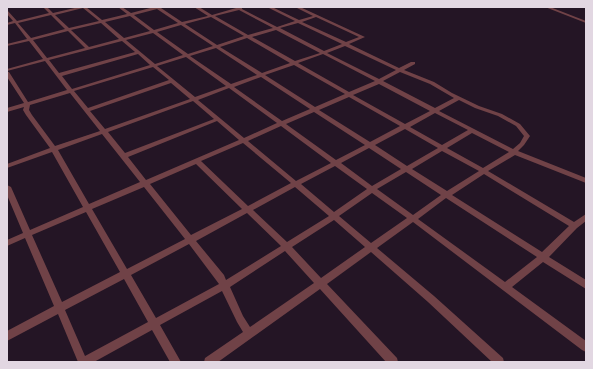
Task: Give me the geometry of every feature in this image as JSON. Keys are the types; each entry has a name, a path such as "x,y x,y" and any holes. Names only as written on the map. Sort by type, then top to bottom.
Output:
{"street":[{"path":"45,7 88,49"},
{"path":"7,24 84,7 334,216 431,299 499,362"},
{"path":"120,7 412,218 586,347"},
{"path":"7,45 159,7 182,24 586,286"},
{"path":"196,7 249,36 574,226"},
{"path":"176,362 54,149 29,116 26,110 26,104 7,72 46,60 245,7"},
{"path":"209,362 322,284 412,218 514,152 528,136 518,125 500,115 458,98 432,84 297,22 269,7"},
{"path":"7,166 229,85 323,53 363,37 297,7"},
{"path":"547,7 586,22"},
{"path":"237,8 514,152 586,182"},
{"path":"7,11 225,284 240,319 249,334"},
{"path":"7,110 316,16"},
{"path":"58,75 138,53"},
{"path":"7,243 243,141 280,123 378,82 413,63"},
{"path":"86,110 172,81"},
{"path":"7,336 458,98"},
{"path":"124,156 218,119"},
{"path":"7,187 84,362 225,284 334,216 372,190 472,131"},
{"path":"197,161 286,246 393,362"},
{"path":"505,287 543,257 574,226 586,217"}]}
